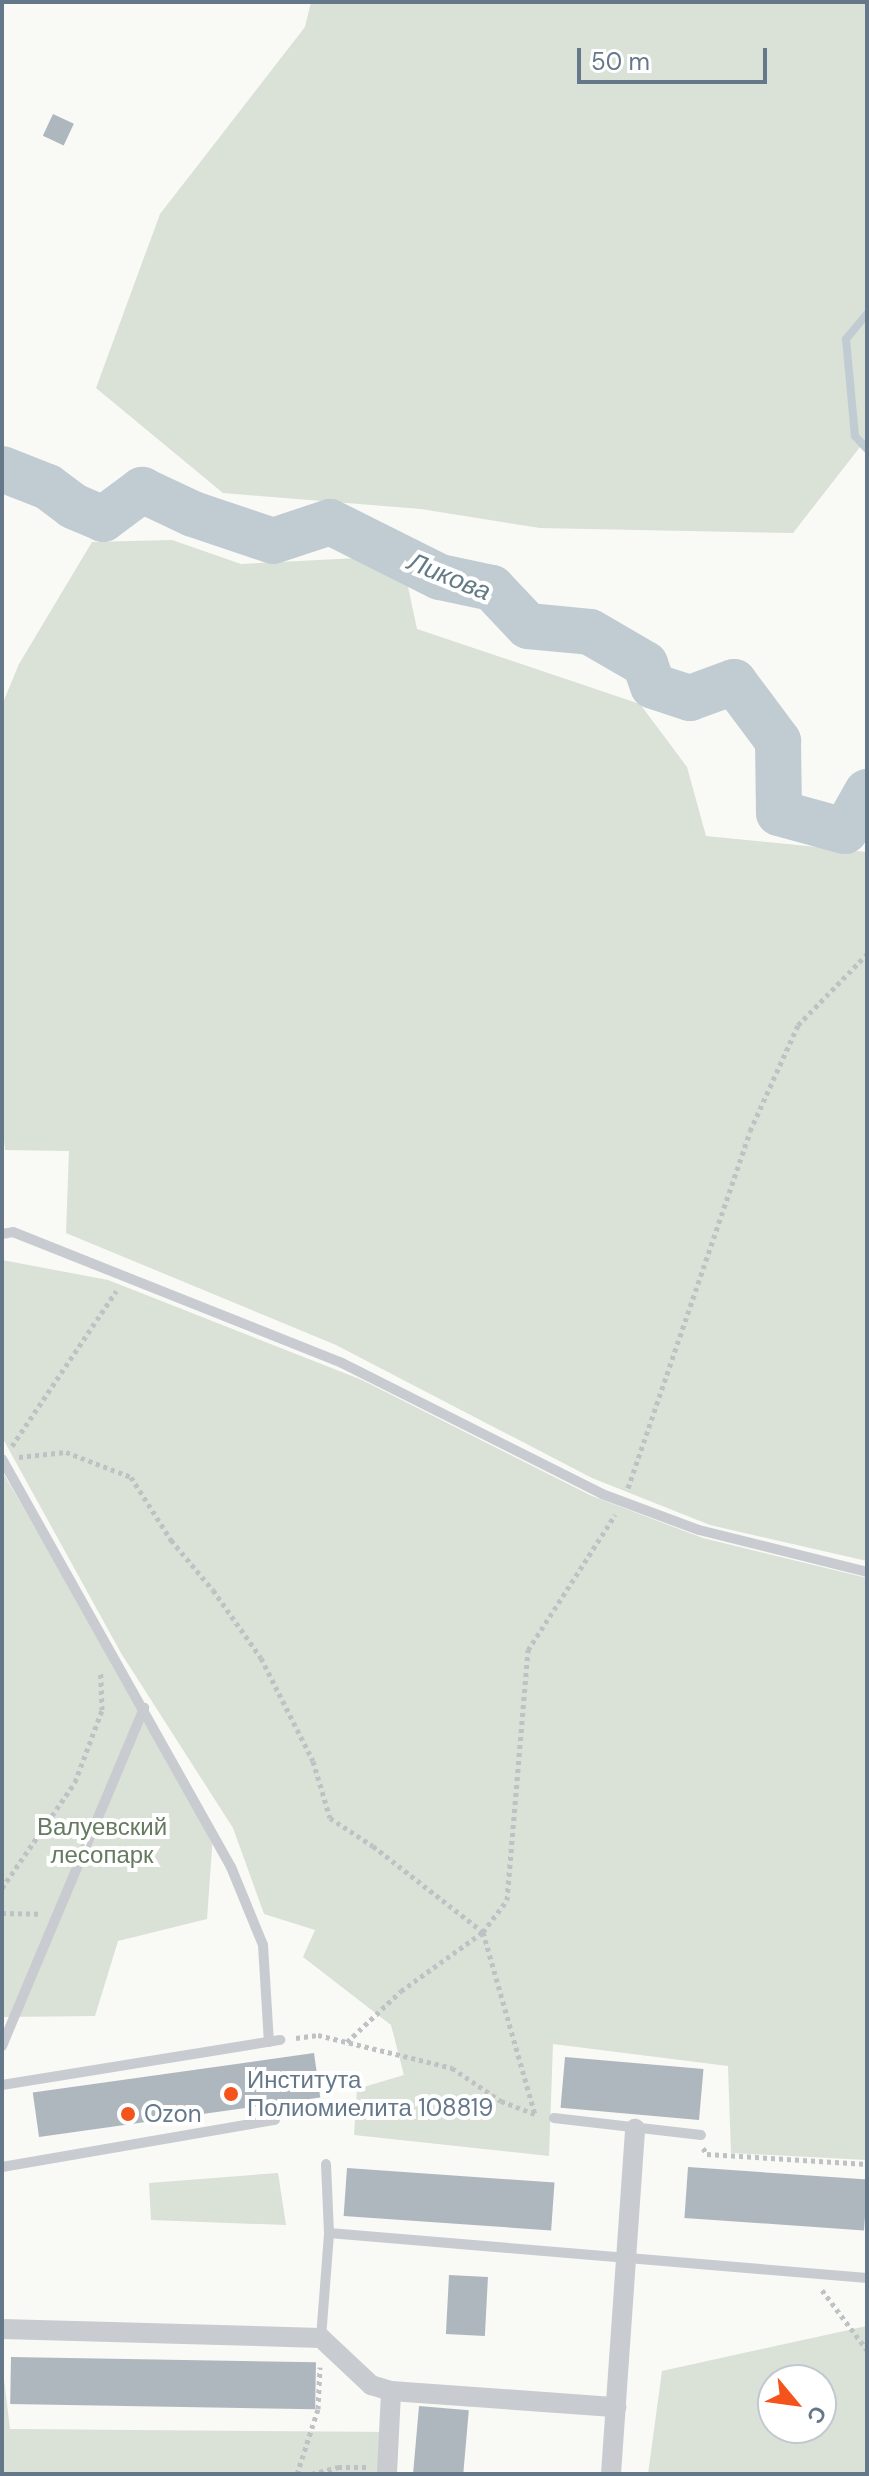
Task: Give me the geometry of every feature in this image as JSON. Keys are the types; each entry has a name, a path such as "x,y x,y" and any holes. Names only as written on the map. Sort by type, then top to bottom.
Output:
{"street":[{"path":"611,2474 635,2129"},
{"path":"2,2329 321,2338 371,2385 391,2391 616,2407"},
{"path":"387,2470 391,2391"}],"lane":[{"path":"2,1234 13,1232 124,1279 342,1363 623,1502 699,1530 867,1572"},
{"path":"2,1459 231,1867 263,1945 275,2041 2,2085"},
{"path":"2,2046 144,1708"},
{"path":"554,2118 696,2135"},
{"path":"2,2167 275,2120"},
{"path":"321,2338 329,2233 326,2164"},
{"path":"329,2233 867,2278"}],"path":[{"path":"347,2042 401,1991 483,1932 507,1900 528,1650 623,1502 750,1131 798,1025 867,954"},
{"path":"2,1459 124,1279"},
{"path":"2,1459 66,1452 131,1477 171,1540 213,1590 261,1658 313,1761 330,1818 373,1846 483,1932 535,2114"},
{"path":"2,1888 75,1782 102,1710 102,1638"},
{"path":"2,1913 58,1914"},
{"path":"275,2041 318,2035 452,2068 501,2101 554,2118"},
{"path":"696,2135 707,2154 867,2164"},
{"path":"810,2273 867,2350"},
{"path":"297,2474 318,2409 321,2338"},
{"path":"312,2474 338,2467 387,2470"}],"green space":[{"path":"311,2 867,2 867,438 793,533 540,528 421,509 223,493 96,388 160,214 305,27"},
{"path":"172,540 241,564 359,558 407,582 417,629 640,704 687,767 706,836 867,852 867,1561 710,1525 592,1478 336,1345 66,1233 69,1151 5,1150 2,1116 2,705 19,664 92,542"},
{"path":"2,1260 108,1280 362,1380 592,1496 703,1538 867,1578 867,2160 731,2153 728,2066 553,2044 549,2156 354,2135 357,2089 404,2075 391,2025 303,1957 315,1930 264,1914 233,1828 121,1653 2,1437"},
{"name":"Валуевский лесопарк","path":"2,1471 213,1834 207,1919 118,1941 95,2016 2,2017"},
{"path":"278,2173 286,2225 151,2220 149,2183"},
{"path":"867,2326 867,2474 648,2474 662,2371"},
{"path":"2,2363 10,2429 393,2432 391,2474 2,2474"}],"building":[{"path":"53,114 74,124 64,145 43,136"},
{"path":"314,2053 320,2098 39,2137 33,2093"},
{"path":"565,2057 703,2069 699,2120 561,2108"},
{"path":"688,2167 867,2180 864,2230 684,2218"},
{"path":"347,2168 554,2183 551,2230 344,2216"},
{"path":"449,2275 488,2277 485,2336 446,2334"},
{"path":"11,2357 316,2362 315,2409 10,2404"},
{"path":"419,2406 469,2410 463,2474 413,2474"}],"waterway":[{"path":"867,314 846,339 855,436 867,449"},
{"name":"Ликова","path":"2,469 48,487 73,506 103,519 142,490 193,514 273,541 330,522 440,577 492,588 528,626 590,632 645,664 653,686 690,698 734,682 778,741 779,813 845,831 867,792"}],"place":[{"name":"Института Полиомиелита 108819","path":"231,2094"},
{"name":"Ozon","path":"128,2114"}]}
